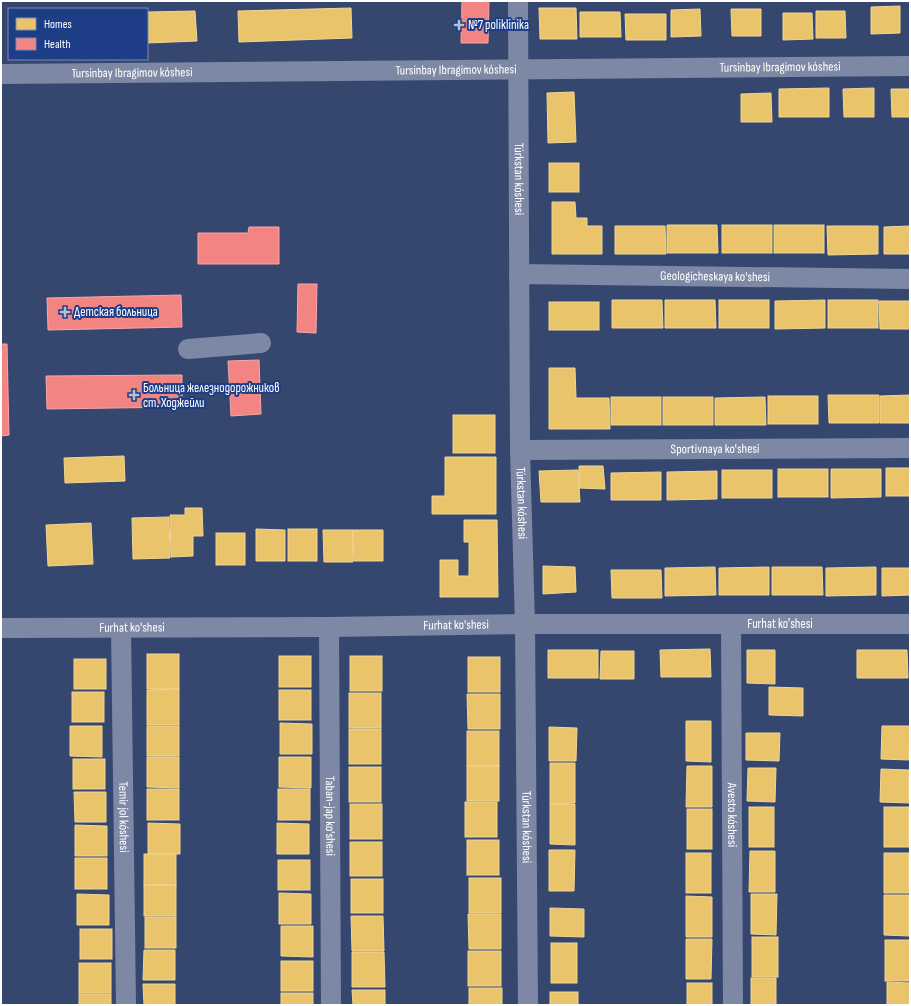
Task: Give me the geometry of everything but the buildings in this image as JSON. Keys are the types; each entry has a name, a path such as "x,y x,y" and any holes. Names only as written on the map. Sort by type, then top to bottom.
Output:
{"street":[{"name":"Túrkstan kóshesi","path":"518,1 520,450 525,624 528,1005"},
{"name":"Tursinbay Ibragimov kóshesi","path":"1,74 910,66"},
{"name":"Geologicheskaya ko'shesi","path":"519,274 910,279"},
{"path":"188,349 261,343"},
{"name":"Sportivnaya ko'shesi","path":"520,450 910,448"},
{"name":"Furhat ko'shesi","path":"1,628 329,627 525,624 910,624"},
{"name":"Avesto kóshesi","path":"731,624 733,1005"},
{"name":"Taban-jap ko'shesi","path":"329,627 331,1005"},
{"name":"Temir jol kóshesi","path":"121,628 126,1005"}],"place":[{"name":"№7 poliklinika","path":"459,25"},
{"name":"Детская больница","path":"65,312"},
{"name":"Больница железнодорожников ст. Ходжейли","path":"134,395"}]}
